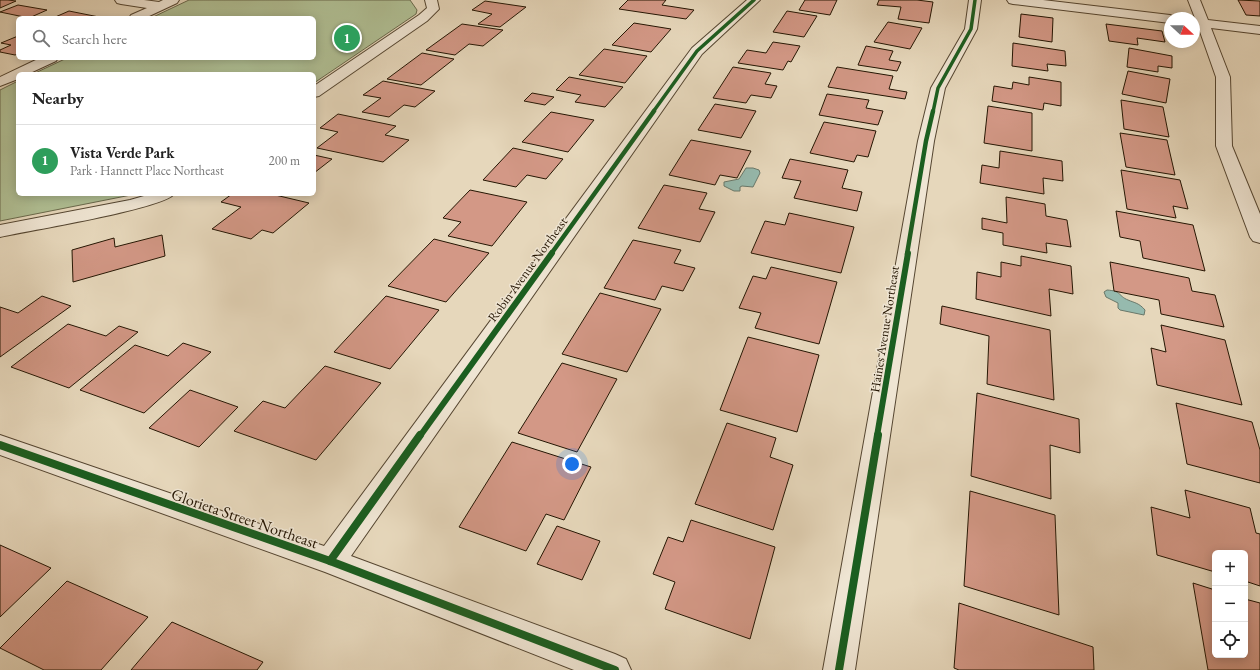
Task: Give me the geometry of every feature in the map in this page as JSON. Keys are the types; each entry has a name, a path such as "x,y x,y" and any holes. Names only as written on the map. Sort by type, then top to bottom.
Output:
{"street":[{"path":"121,0 160,6"},
{"path":"139,16 173,0"},
{"path":"316,92 423,18 433,9 431,0"},
{"name":"Robin Avenue Northeast","path":"330,561 697,51 754,0"},
{"name":"Haines Avenue Northeast","path":"839,670 926,140 938,88 971,29 976,0"},
{"path":"1013,0 1164,18"},
{"path":"1194,0 1196,12"},
{"path":"1200,22 1260,30"},
{"path":"1200,26 1223,77 1224,146 1260,237"},
{"path":"21,72 47,60"},
{"path":"0,82 16,74"},
{"path":"0,231 133,205 161,196"},
{"name":"Glorieta Street Northeast","path":"0,445 330,561 615,670"}],"green space":[{"path":"189,0 410,0 417,10 416,14 316,82 316,72 37,72 63,60 316,60 316,16 155,16"},
{"path":"16,82 16,196 126,196 0,221 0,90"}],"water":[{"path":"746,168 759,170 760,173 753,187 742,186 740,187 740,191 734,191 724,186 724,182 739,179"},
{"path":"1107,290 1115,291 1139,305 1145,310 1144,315 1120,310 1118,308 1118,303 1106,297 1104,292"}],"building":[{"path":"0,0 8,0 16,1 0,8"},
{"path":"628,0 666,0 662,5 694,10 686,19 619,9"},
{"path":"805,0 837,0 830,15 799,10"},
{"path":"879,0 917,0 933,2 929,23 898,19 901,7 877,5"},
{"path":"1238,0 1260,1 1260,16 1246,15"},
{"path":"485,1 526,7 500,27 478,24 492,14 472,10"},
{"path":"18,5 47,10 34,16 19,16 0,12"},
{"path":"69,11 94,16 58,16"},
{"path":"787,11 817,16 804,37 773,32"},
{"path":"1021,14 1053,18 1052,42 1019,37"},
{"path":"888,22 922,28 910,49 874,42"},
{"path":"634,23 671,29 651,52 612,45"},
{"path":"462,24 503,30 483,46 469,44 455,55 426,50"},
{"path":"1106,24 1162,31 1164,38 1164,42 1137,38 1138,45 1109,41"},
{"path":"16,37 16,55 0,52 0,50 11,45 1,43"},
{"path":"773,42 800,46 791,62 788,61 783,70 738,63 747,50 766,53"},
{"path":"1013,43 1065,51 1066,66 1047,64 1048,71 1012,66"},
{"path":"866,46 893,51 889,60 901,62 897,71 858,65"},
{"path":"1129,48 1172,56 1172,68 1158,66 1158,72 1127,67"},
{"path":"604,49 647,56 625,83 579,75"},
{"path":"422,53 454,59 421,85 387,79"},
{"path":"733,67 771,73 765,84 777,86 771,98 751,95 746,103 713,98"},
{"path":"837,67 893,76 889,89 907,92 905,99 828,87"},
{"path":"1128,71 1170,79 1166,103 1122,94"},
{"path":"569,77 623,87 605,107 575,102 581,95 556,90"},
{"path":"1029,77 1061,82 1061,106 1044,103 1043,110 992,101 994,86 1012,89 1013,82 1029,85"},
{"path":"383,81 435,91 415,107 404,105 389,117 362,112 381,98 363,95"},
{"path":"532,93 554,97 545,105 524,101"},
{"path":"827,94 869,100 866,108 883,111 878,125 819,115"},
{"path":"1121,100 1163,107 1169,137 1124,129"},
{"path":"715,104 756,111 741,138 698,130"},
{"path":"988,106 1032,113 1032,151 984,143"},
{"path":"551,112 594,120 568,152 522,142"},
{"path":"338,114 396,126 385,135 409,140 383,162 317,148 338,132 320,128"},
{"path":"824,122 876,131 868,157 857,155 854,162 810,153"},
{"path":"1120,133 1167,140 1175,175 1126,167"},
{"path":"691,140 751,151 737,178 720,175 715,185 669,175"},
{"path":"513,148 563,159 546,179 527,175 516,187 483,180"},
{"path":"1000,151 1062,161 1063,181 1043,178 1044,194 980,183 982,165 999,168"},
{"path":"316,155 332,159 316,171"},
{"path":"790,159 848,170 842,188 862,192 857,211 794,198 801,181 782,178"},
{"path":"1121,170 1180,180 1188,209 1173,206 1176,218 1127,209"},
{"path":"664,185 707,193 699,209 715,212 700,242 638,228"},
{"path":"470,190 527,202 492,246 448,236 461,222 443,218"},
{"path":"229,196 279,196 309,203 273,233 262,230 251,239 212,229 241,207 221,202"},
{"path":"1006,197 1045,204 1046,216 1067,220 1071,247 1046,243 1047,253 1003,245 1003,233 982,229 982,218 1007,223"},
{"path":"1116,211 1193,225 1205,271 1143,258 1140,241 1120,237"},
{"path":"789,213 854,227 841,273 751,253 765,221 785,225"},
{"path":"162,235 165,256 73,282 72,250 114,238 115,247"},
{"path":"434,239 489,253 446,302 388,286"},
{"path":"633,240 681,250 674,263 695,268 683,291 662,286 655,300 604,288"},
{"path":"1021,256 1071,266 1073,294 1049,289 1051,316 976,299 977,272 1001,277 1001,262 1021,266"},
{"path":"1110,262 1189,278 1192,291 1215,295 1224,327 1161,314 1159,300 1114,291"},
{"path":"771,267 837,282 819,344 755,328 761,313 739,308 753,276 766,279"},
{"path":"600,293 661,309 627,372 562,354"},
{"path":"42,296 71,306 0,357 0,307 18,313"},
{"path":"386,296 439,310 390,369 334,352"},
{"path":"942,306 1050,330 1054,400 987,384 989,336 940,324"},
{"path":"68,324 106,336 119,326 138,332 69,388 11,367"},
{"path":"1161,325 1225,340 1242,405 1157,385 1151,348 1166,352"},
{"path":"748,337 819,355 797,432 720,410"},
{"path":"183,343 211,352 144,413 80,390 135,345 168,356"},
{"path":"562,363 617,379 577,452 518,433"},
{"path":"325,366 381,383 316,460 234,431 263,401 285,408"},
{"path":"190,390 238,407 199,447 149,428"},
{"path":"977,393 1079,419 1080,453 1050,445 1051,499 971,476"},
{"path":"1176,403 1252,422 1260,450 1260,483 1187,464"},
{"path":"727,423 776,438 770,457 793,465 773,530 695,504"},
{"path":"512,442 591,467 564,520 546,514 526,551 459,527"},
{"path":"1185,490 1250,508 1256,533 1260,534 1260,586 1248,582 1248,550 1212,550 1212,571 1157,555 1151,507 1190,518"},
{"path":"970,491 1055,515 1059,615 964,586"},
{"path":"691,520 775,547 750,639 665,609 675,582 653,574 668,537 683,542"},
{"path":"557,526 600,541 582,580 537,564"},
{"path":"0,545 51,568 0,617"},
{"path":"67,581 148,617 101,670 44,670 0,648"},
{"path":"1193,583 1212,589 1212,658 1248,658 1248,600 1260,603 1260,670 1208,670"},
{"path":"959,603 1093,647 1094,670 959,670 954,668"},
{"path":"172,622 263,662 257,670 131,670"}],"cycle path":[{"path":"330,561 697,51 754,0"},
{"path":"839,670 926,141 938,88 971,29 975,0"},
{"path":"0,445 330,561 615,670"}],"place":[{"name":"Vista Verde Park","path":"347,38"}]}
